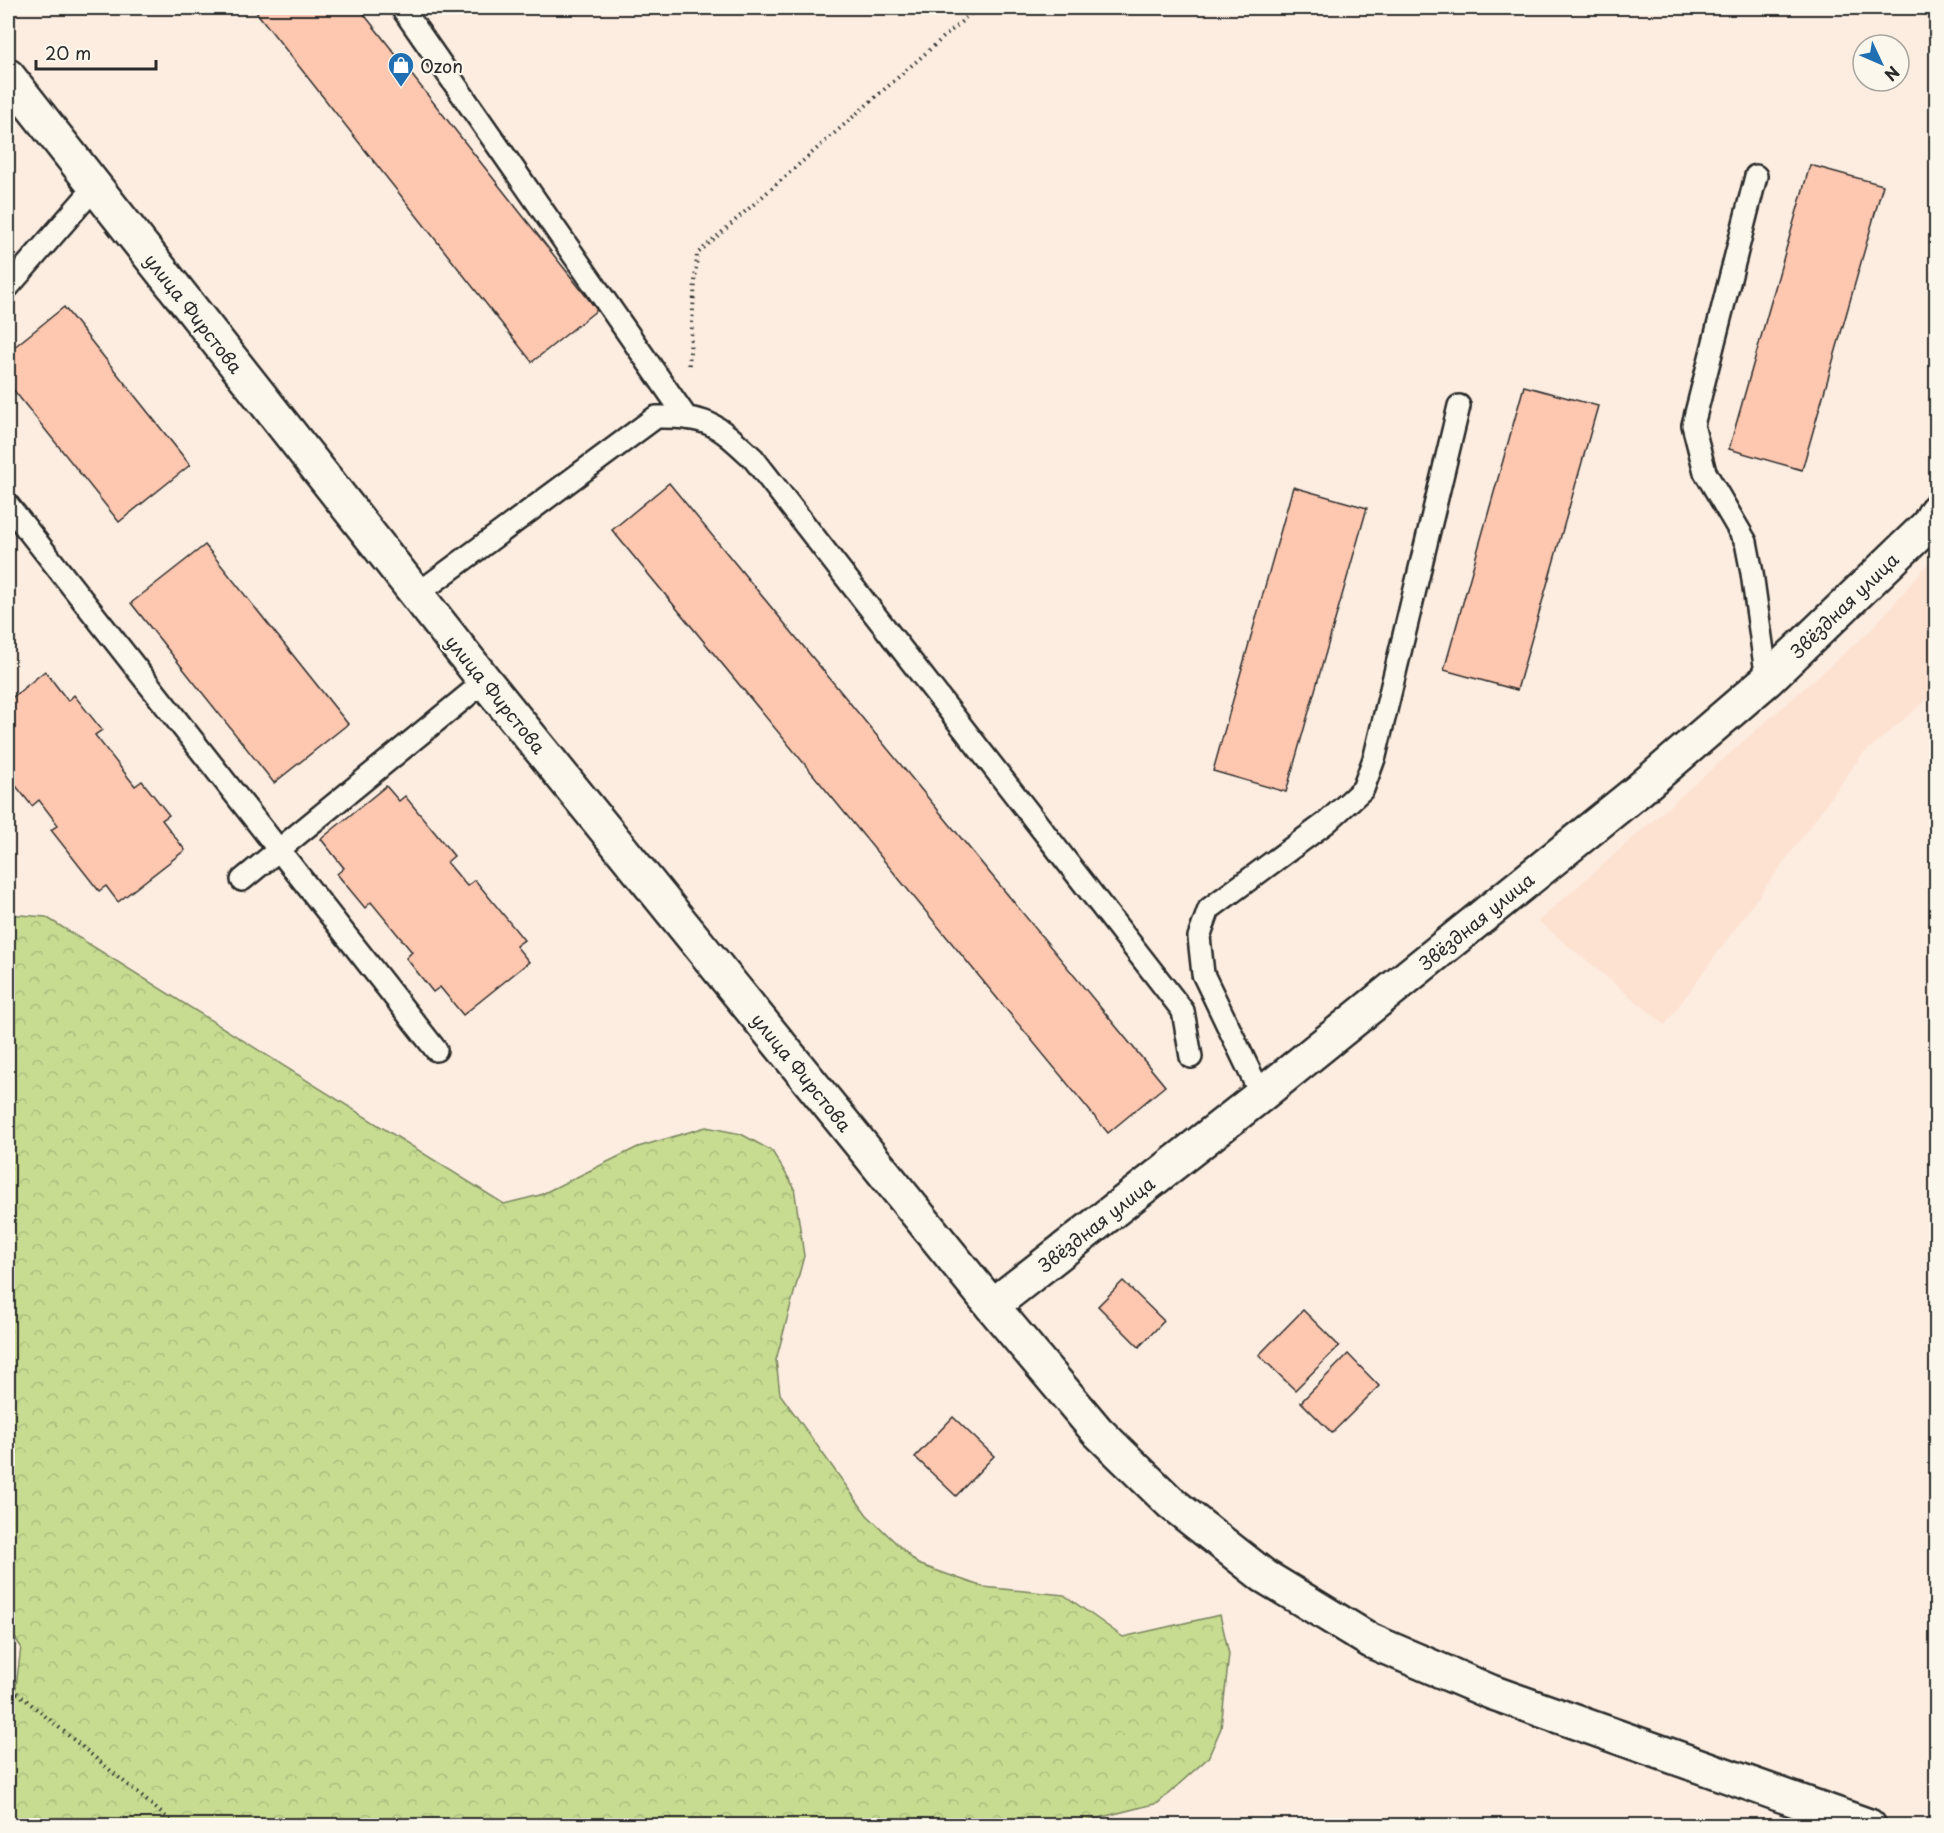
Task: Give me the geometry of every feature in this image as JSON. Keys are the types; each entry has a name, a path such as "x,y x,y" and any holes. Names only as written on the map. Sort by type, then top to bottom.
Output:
{"main road":[{"name":"улица Фирстова","path":"8,76 416,595 992,1306 1097,1431 1170,1502 1264,1576 1361,1635 1491,1692 1868,1825"},
{"name":"Звёздная улица","path":"992,1306 1261,1095 1639,790 1767,680 1928,525 1936,511"}],"lane":[{"path":"402,8 686,417"},
{"path":"1756,176 1693,425 1705,472 1746,542 1767,680"},
{"path":"8,287 95,188"},
{"path":"1261,1095 1203,974 1199,937 1209,909 1327,822 1363,789 1375,756 1459,406"},
{"path":"416,595 656,417 686,417 718,426 753,458 1183,1011 1191,1057"},
{"path":"8,505 436,1050"},
{"path":"242,880 485,681"}],"path":[{"path":"686,417 697,254 977,8"},
{"path":"8,1685 177,1826"}],"shaded area":[{"path":"1936,554 1936,692 1862,755 1665,1025 1538,921 1873,628"}],"green space":[{"path":"8,914 46,917 504,1204 540,1195 638,1147 706,1127 741,1134 772,1151 794,1187 804,1256 776,1360 780,1394 867,1515 918,1564 983,1587 1064,1595 1123,1637 1220,1615 1229,1654 1221,1728 1208,1758 1158,1803 1070,1825 8,1825 8,1718 12,1717 21,1647 8,1627"}],"building":[{"path":"253,8 359,8 597,310 532,362"},
{"path":"1810,165 1883,185 1802,470 1729,449"},
{"path":"64,307 190,465 119,522 8,383 8,352"},
{"path":"1524,386 1598,406 1517,690 1444,670"},
{"path":"669,483 1165,1086 1108,1133 612,530"},
{"path":"1293,487 1367,508 1286,792 1213,771"},
{"path":"205,545 348,724 274,783 131,603"},
{"path":"45,671 68,701 74,695 102,730 95,735 135,786 142,781 169,815 162,820 185,850 118,902 106,886 99,891 51,830 58,825 39,800 32,806 8,776 8,701"},
{"path":"386,786 399,801 405,796 454,856 447,862 467,886 475,880 524,940 516,946 529,962 463,1015 440,987 433,992 406,958 412,952 371,902 365,908 337,874 344,868 321,839"},
{"path":"1123,1281 1164,1321 1139,1347 1098,1306"},
{"path":"1303,1310 1339,1346 1295,1390 1259,1355"},
{"path":"1348,1354 1379,1386 1332,1433 1301,1402"},
{"path":"953,1417 994,1456 956,1496 915,1457"}],"place":[{"name":"Ozon","path":"401,88"}]}
